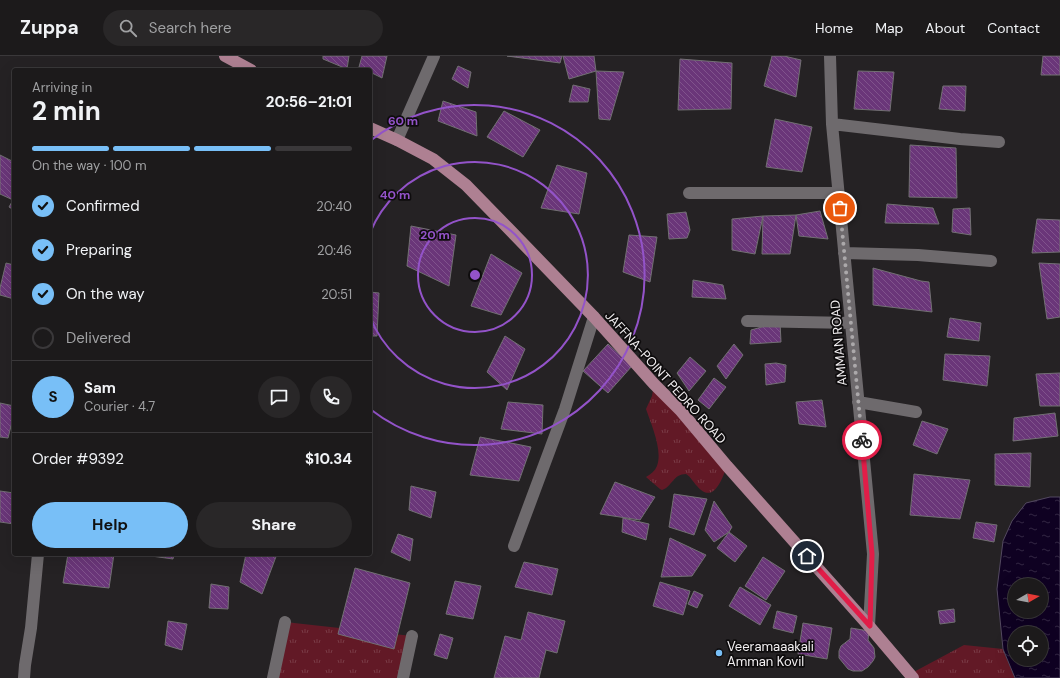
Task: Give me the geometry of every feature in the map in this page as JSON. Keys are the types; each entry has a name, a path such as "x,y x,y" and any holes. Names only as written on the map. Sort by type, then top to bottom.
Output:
{"main road":[{"path":"225,56 247,68"},
{"name":"JAFFNA-POINT PEDRO ROAD","path":"372,129 433,159 466,185 594,317 654,384 680,410 727,466 870,626 913,678"}],"street":[{"path":"397,140 434,56"},
{"name":"AMMAN ROAD","path":"830,56 832,124 872,554 870,626"},
{"path":"832,124 999,142"},
{"path":"689,193 838,193"},
{"path":"844,254 918,255 991,261"},
{"path":"514,546 565,409 594,317"},
{"path":"747,321 851,324"},
{"path":"858,402 916,412"},
{"path":"24,678 24,665 31,628 38,556"},
{"path":"273,678 285,622"},
{"path":"403,678 412,636"}],"green space":[{"path":"654,384 727,466 720,483 712,492 708,493 703,491 686,474 675,478 662,490 646,477 651,474 657,466 659,452 656,437 646,409 652,396"},
{"path":"285,622 412,636 403,678 273,678"},
{"path":"964,645 1003,649 1008,661 1008,666 1010,666 1015,678 913,678 910,674"}],"water":[{"path":"1050,497 1060,497 1060,678 1015,678 1010,666 1048,666 1048,626 1008,626 1008,661 1003,649 997,589 1003,541 1012,521 1026,503"}],"building":[{"path":"323,56 349,56 347,68 323,59"},
{"path":"362,56 387,56 382,78 372,73 372,68 359,67"},
{"path":"507,56 562,56 560,63"},
{"path":"563,56 594,56 596,71 569,79"},
{"path":"772,56 784,56 801,60 796,97 764,86"},
{"path":"1043,56 1060,56 1060,75 1041,75"},
{"path":"680,59 732,63 731,109 678,110"},
{"path":"458,66 471,72 468,88 452,79"},
{"path":"596,71 624,72 610,120 599,119"},
{"path":"858,71 894,72 890,111 854,109"},
{"path":"573,85 590,89 588,102 569,102"},
{"path":"943,86 966,86 965,111 939,109"},
{"path":"443,101 476,112 477,136 438,121"},
{"path":"504,111 540,130 523,157 487,137"},
{"path":"775,119 812,127 802,172 766,167"},
{"path":"910,145 956,148 957,198 909,197"},
{"path":"0,155 12,161 12,200 0,194"},
{"path":"557,165 587,173 579,214 541,208"},
{"path":"12,202 12,209 9,207"},
{"path":"887,204 933,208 939,224 885,223"},
{"path":"970,208 971,235 952,232 953,209"},
{"path":"820,211 828,239 799,236 796,215"},
{"path":"686,212 690,230 687,238 669,239 667,214"},
{"path":"796,215 790,254 762,254 763,216"},
{"path":"763,216 755,254 732,250 732,219"},
{"path":"1037,219 1060,220 1060,252 1032,253"},
{"path":"411,226 456,235 449,286 407,266"},
{"path":"629,235 657,237 650,282 623,272"},
{"path":"491,254 522,273 501,315 471,306"},
{"path":"6,263 12,264 12,298 0,295 0,288"},
{"path":"1039,263 1060,264 1060,317 1047,319"},
{"path":"873,268 929,282 932,312 873,305"},
{"path":"693,280 723,285 726,299 692,297"},
{"path":"372,292 379,293 377,336 372,336"},
{"path":"950,318 981,323 979,341 947,337"},
{"path":"780,322 781,342 750,344 751,330"},
{"path":"505,336 525,349 507,390 487,372"},
{"path":"608,344 632,366 608,393 583,371"},
{"path":"734,344 743,355 726,379 717,366"},
{"path":"945,354 990,356 987,386 943,380"},
{"path":"690,357 706,371 689,391 677,373"},
{"path":"776,363 786,365 785,382 766,385 765,364"},
{"path":"1060,373 1060,406 1040,406 1036,374"},
{"path":"714,378 726,387 709,409 698,400"},
{"path":"822,400 826,427 799,424 796,402"},
{"path":"508,402 543,405 542,434 501,429"},
{"path":"0,403 12,406 12,422 8,438 0,437"},
{"path":"1055,413 1058,436 1013,441 1014,418"},
{"path":"922,421 948,429 937,454 913,445"},
{"path":"480,437 531,447 519,481 470,475"},
{"path":"1031,453 1030,487 995,485 995,454"},
{"path":"914,474 970,480 960,519 910,515"},
{"path":"615,482 655,497 640,520 600,514"},
{"path":"411,486 436,492 431,518 409,510"},
{"path":"0,491 12,493 12,524 0,522"},
{"path":"674,494 707,499 694,535 669,527"},
{"path":"714,501 732,527 729,532 714,542 705,530"},
{"path":"623,518 649,524 646,540 622,532"},
{"path":"976,522 997,525 994,542 973,538"},
{"path":"729,532 747,546 735,562 717,548"},
{"path":"398,534 413,539 410,561 391,552"},
{"path":"670,538 706,555 692,576 661,577"},
{"path":"68,556 114,556 109,588 63,583"},
{"path":"151,556 174,556 173,559"},
{"path":"246,556 276,556 262,594 240,582"},
{"path":"763,557 785,571 766,600 745,586"},
{"path":"524,562 558,569 552,595 515,587"},
{"path":"355,568 410,583 394,649 338,634"},
{"path":"455,581 481,586 473,619 446,614"},
{"path":"660,582 690,591 683,615 653,606"},
{"path":"211,584 229,587 228,609 209,608"},
{"path":"740,587 771,605 760,625 729,606"},
{"path":"694,591 703,595 697,608 688,604"},
{"path":"954,609 955,622 940,624 938,611"},
{"path":"777,611 797,616 793,633 773,628"},
{"path":"528,612 565,621 557,653 546,650 539,678 494,678 505,636 521,640"},
{"path":"168,621 187,624 182,650 165,645"},
{"path":"803,623 832,628 827,659 798,654"},
{"path":"851,628 869,631 868,640 874,648 875,657 873,661 862,671 853,671 848,669 839,658 841,646 850,639"},
{"path":"440,634 453,638 447,659 434,655"}],"way so far":[{"path":"840,208 862,440"}],"place":[{"name":"Veeramaaakali Amman Kovil","path":"719,653"}],"route":[{"path":"807,556 870,626 872,554 862,440"}]}
